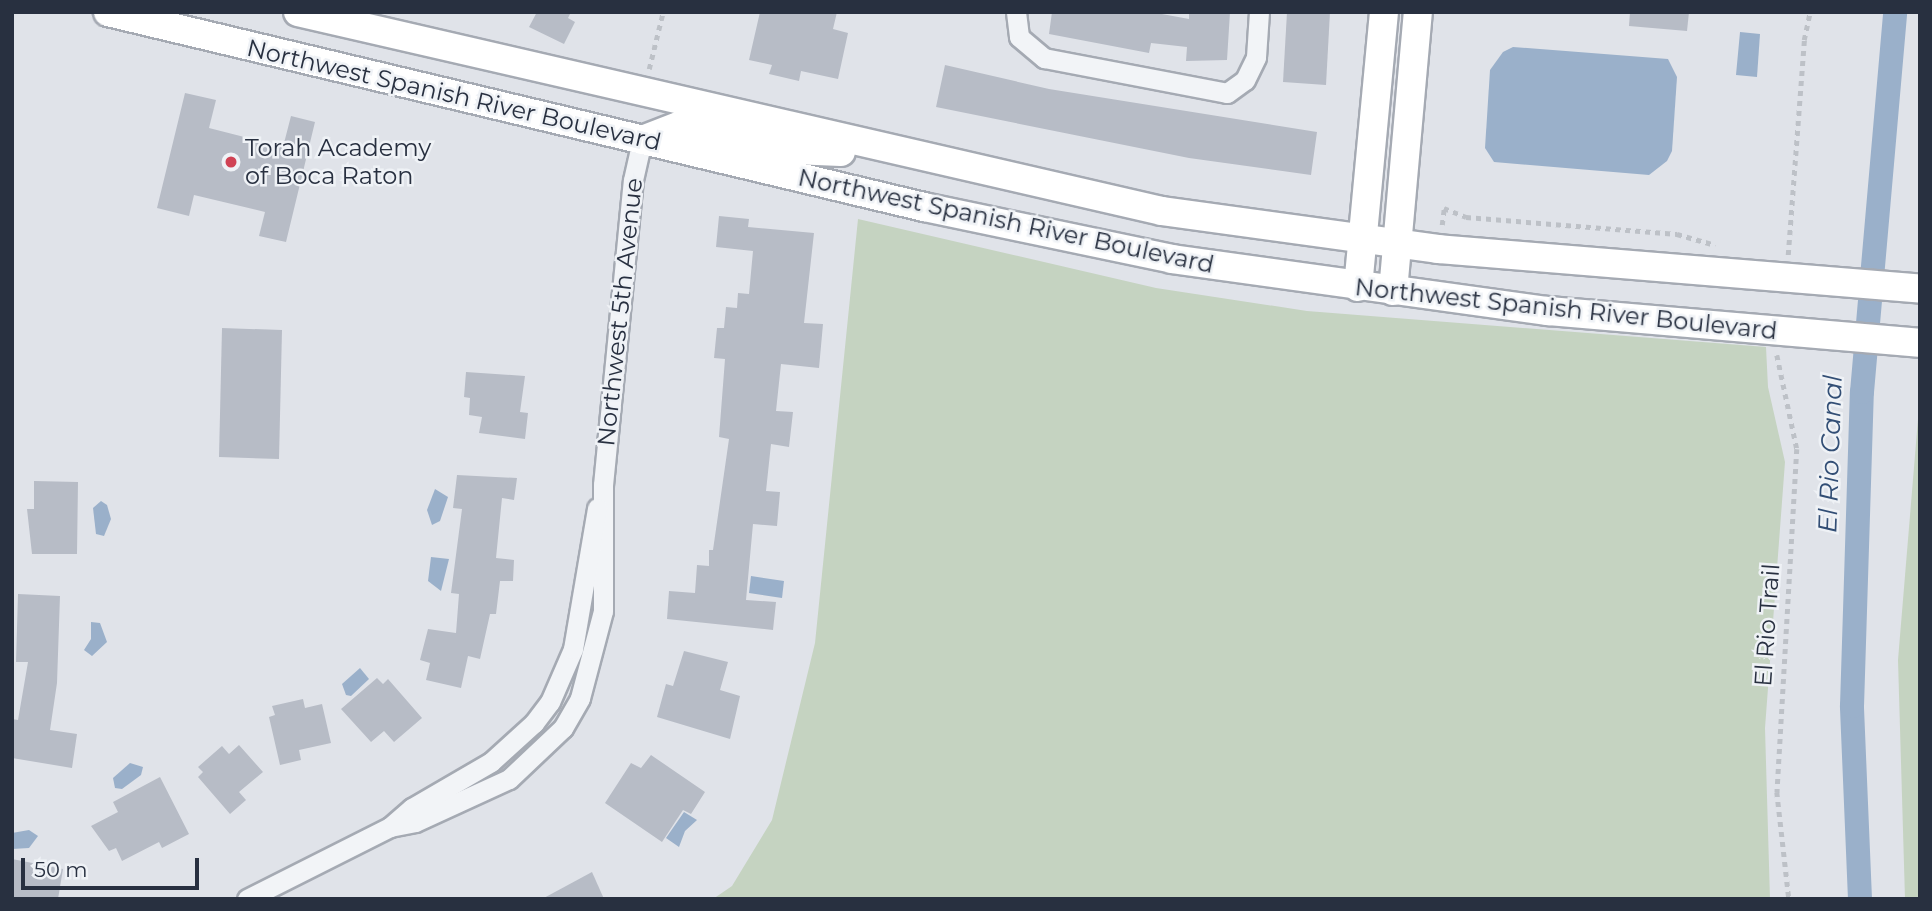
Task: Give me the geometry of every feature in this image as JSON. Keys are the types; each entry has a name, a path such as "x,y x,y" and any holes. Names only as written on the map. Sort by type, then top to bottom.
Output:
{"main road":[{"name":"Northwest Spanish River Boulevard","path":"108,12 642,140 1085,242 1358,287 1634,320 1920,343"},
{"name":"Northwest Spanish River Boulevard","path":"298,12 903,154 1162,211 1363,241 1920,289"},
{"path":"1358,287 1384,12"},
{"path":"1393,291 1418,12"},
{"path":"642,140 679,126 801,151 903,154"}],"street":[{"path":"1016,12 1019,37 1044,58 1227,93 1245,80 1256,57 1259,12"},
{"name":"Northwest 5th Avenue","path":"247,899 390,827 517,742 550,702 573,649 603,485 633,180 642,140"}],"path":[{"path":"642,93 663,12"},
{"path":"1775,255 1788,256 1804,40 1810,12"},
{"path":"1444,208 1466,217 1677,234 1723,247"},
{"name":"El Rio Trail","path":"1777,355 1797,449 1777,779 1789,899"}],"green space":[{"path":"858,219 1156,288 1307,311 1766,347 1768,387 1785,462 1765,728 1770,899 713,899 732,886 772,820 815,643"},
{"path":"1920,395 1920,899 1905,899 1898,660"}],"water":[{"path":"1740,32 1760,34 1757,77 1736,75"},
{"path":"1513,47 1668,59 1677,77 1672,151 1667,161 1649,175 1494,162 1485,148 1490,70 1503,52"},
{"path":"435,489 448,497 440,521 432,525 427,510"},
{"path":"101,501 107,505 111,519 104,536 96,534 93,508"},
{"path":"431,557 449,559 441,591 428,581"},
{"path":"751,576 784,581 782,598 749,593"},
{"path":"91,622 100,623 107,642 92,656 84,650 91,639"},
{"path":"360,668 369,679 351,696 346,695 342,684"},
{"path":"130,763 143,767 141,775 122,789 115,788 113,778"},
{"path":"684,812 697,820 685,831 679,847 666,838"},
{"path":"29,830 38,836 29,848 12,849 12,833"}],"building":[{"path":"537,12 571,12 568,18 575,22 564,44 529,27"},
{"path":"760,12 837,12 833,29 848,33 838,79 801,71 799,81 769,74 772,65 749,60"},
{"path":"1052,12 1151,12 1189,19 1189,12 1230,12 1227,60 1186,61 1187,47 1151,43 1149,53 1049,34"},
{"path":"1287,12 1330,12 1326,85 1283,82"},
{"path":"1630,12 1689,12 1687,31 1629,26"},
{"path":"945,65 1049,89 1317,132 1311,175 1189,158 936,107"},
{"path":"185,93 216,100 209,128 283,147 291,116 315,122 286,242 259,236 265,212 194,195 189,216 157,208"},
{"path":"719,216 749,219 748,227 814,233 804,323 823,324 819,368 781,364 776,411 793,412 789,447 771,444 766,491 780,492 777,526 753,524 746,600 776,602 773,630 667,619 669,591 695,593 697,565 709,566 709,550 713,550 729,439 719,437 725,359 714,358 717,328 724,328 726,307 737,308 738,293 749,294 753,251 716,247"},
{"path":"222,328 282,330 279,459 219,457"},
{"path":"466,372 525,376 520,412 528,413 525,439 479,433 482,417 469,415 470,398 464,397"},
{"path":"457,475 517,478 514,500 502,498 496,558 514,560 513,581 500,581 496,614 490,614 480,659 468,656 461,688 426,680 430,663 420,660 428,629 456,633 459,594 451,593 462,509 453,508"},
{"path":"34,481 78,482 77,554 32,554 27,509 34,509"},
{"path":"18,594 60,596 57,683 50,730 77,734 72,768 12,758 12,719 18,720 28,662 16,662"},
{"path":"684,651 728,662 720,690 740,696 730,739 657,717 666,684 673,686"},
{"path":"377,678 383,684 388,679 422,718 394,742 384,731 371,742 341,709"},
{"path":"303,699 305,708 322,704 331,743 299,750 301,760 280,765 269,717 275,715 272,706"},
{"path":"239,745 263,772 239,792 246,800 230,814 198,777 203,772 198,767 222,746 229,754"},
{"path":"651,755 705,792 691,814 683,810 662,842 605,803 631,763 641,768"},
{"path":"160,777 189,834 162,848 159,842 122,861 116,848 109,851 91,826 118,812 113,802"},
{"path":"12,859 63,869 58,899 12,899"},
{"path":"592,872 604,899 542,899"}],"waterway":[{"name":"El Rio Canal","path":"1860,899 1852,706 1862,392 1895,12"}],"place":[{"name":"Torah Academy of Boca Raton","path":"231,162"}]}
